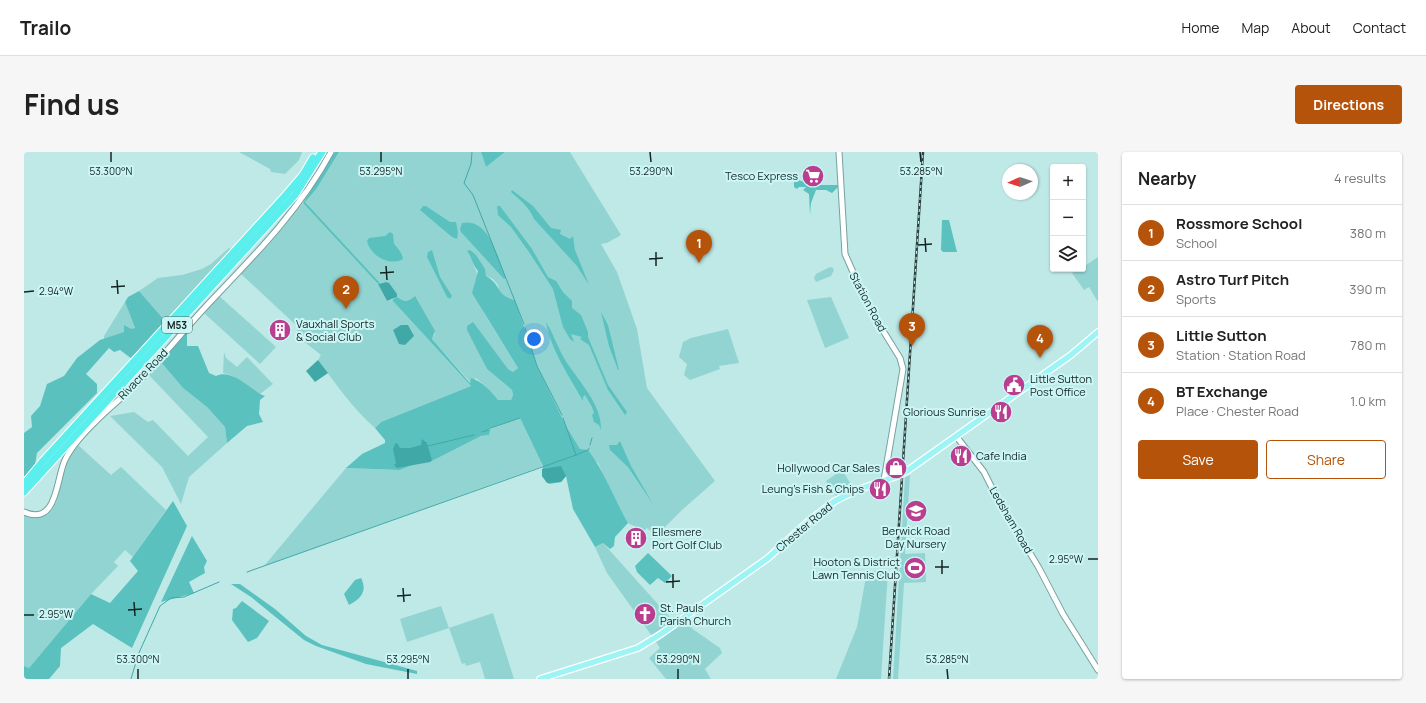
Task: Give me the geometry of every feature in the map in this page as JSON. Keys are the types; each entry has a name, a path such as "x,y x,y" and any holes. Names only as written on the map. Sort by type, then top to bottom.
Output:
{"highway":[{"name":"M53","path":"24,484 285,196 303,175 317,152"},
{"name":"M53","path":"24,492 295,195 322,152"}],"main road":[{"name":"Rivacre Road","path":"24,512 38,514 50,508 55,497 62,465 74,445 92,425 141,379 184,330 246,266 301,198 321,170 331,152"},
{"name":"Station Road","path":"839,152 845,254 869,308 900,358 903,370 884,480"},
{"name":"Chester Road","path":"540,679 640,647 768,558 811,519 835,501 907,471 1071,354 1098,332"},
{"name":"Ledsham Road","path":"956,436 984,472 999,502 1039,568 1063,614 1098,670"},
{"path":"887,466 891,474 900,475"}],"shaded area":[{"path":"239,152 302,152 299,160 285,174 271,172 270,169"},
{"path":"335,152 339,152 317,188 305,202 380,283 378,284 303,203"},
{"name":"Ellesmere Port Golf Club","path":"339,152 481,152 486,167 505,152 570,152 621,235 607,243 601,244 617,272 637,329 647,388 715,481 682,510 656,536 647,528 644,531 628,523 598,463 580,449 566,426 537,366 515,300 505,298 499,290 498,285 493,279 486,276 472,257 477,273 474,285 484,313 518,368 513,372 508,369 473,323 479,352 487,369 512,390 513,395 511,400 498,400 493,393 476,378 471,383 432,339 435,334 415,297 408,300 402,300 397,297 397,294 386,282 380,283 304,201 317,188"},
{"path":"481,152 505,152 486,167"},
{"path":"798,180 815,185 838,185 838,187 832,193 826,190 816,190 811,203 810,215 809,194 803,190 806,187 799,187 797,189 794,187 794,182"},
{"path":"512,190 533,206 551,228 561,230 560,234 570,239 573,236 575,250 589,285 577,266 534,219 527,208 511,192"},
{"path":"303,203 378,284 387,301 392,300 471,386 381,422 375,428 359,412 318,360 321,355 297,336 298,327 241,274"},
{"path":"423,206 426,206 450,222 456,222 458,233 457,239 452,237 420,210"},
{"path":"497,206 500,206 532,249 548,277 556,281 563,292 572,301 572,308 581,315 588,332 588,337 608,385 627,412 625,415 608,390 589,345 580,339 582,337 571,334 574,342 570,339 563,327 553,289 511,227 498,215"},
{"path":"942,220 949,220 957,252 943,252 941,250"},
{"path":"462,223 472,223 480,227 486,233 496,251 506,278 504,279 461,232 460,229"},
{"path":"390,232 393,234 394,244 400,251 403,259 398,261 386,261 376,255 372,251 367,241 369,238 385,236"},
{"path":"229,248 232,250 166,322 139,291 158,278 182,275 202,269 211,264"},
{"path":"432,250 440,277 452,296 450,299 447,297 427,257 428,252"},
{"path":"470,250 476,255 485,269 486,276 495,283 504,296 515,300 537,366 566,426 580,449 588,450 594,458 628,523 615,537 614,546 610,549 603,543 595,547 573,509 566,476 561,482 549,484 542,476 543,466 520,418 491,428 489,435 481,436 430,462 415,464 400,470 346,468 362,454 385,443 385,440 375,428 381,422 471,386 392,300 397,297 406,301 415,296 435,331 432,339 470,383 471,378 475,379 486,386 498,400 511,400 513,395 512,390 487,369 467,330 467,326 473,322 508,369 513,372 518,368 472,293 478,271 467,251"},
{"path":"1098,257 1098,302 1089,287 1084,290 1072,273 1086,272 1086,265"},
{"path":"830,267 834,270 831,276 816,282 814,278 816,274"},
{"path":"386,282 389,283 397,294 397,297 387,301 378,284"},
{"path":"139,291 166,322 132,359 120,350 114,352 109,348 86,374 97,384 97,393 37,453 35,465 24,477 24,433 32,427 31,416 40,406 47,384 64,376 77,358 100,340 124,332 124,325 131,329 135,328 125,302 128,297"},
{"path":"219,296 276,347 260,364 204,313"},
{"path":"831,297 849,338 825,348 807,300"},
{"path":"125,302 135,328 104,340 104,336"},
{"path":"601,312 608,325 619,370 609,346"},
{"path":"546,322 564,358 593,401 600,420 601,430 599,425 594,422 592,407 585,395 583,397 583,401 561,363 552,343"},
{"path":"401,325 408,325 414,336 405,345 399,344 393,330"},
{"path":"187,329 187,346 198,346 209,373 216,376 222,374 235,377 265,396 260,400 259,414 263,422 247,426 227,443 225,427 207,407 183,388 160,361"},
{"path":"728,329 739,363 719,366 720,369 690,380 684,375 687,364 679,357 683,342 691,338"},
{"path":"224,352 226,358 237,367 247,357 273,384 260,394 233,376 223,373"},
{"path":"318,360 328,373 315,382 306,371"},
{"path":"160,361 183,388 207,407 225,427 227,443 189,477 181,504 162,467 110,416 134,412 148,422 153,420 188,456 208,437 147,373"},
{"path":"520,418 543,466 264,566 346,468 400,470 415,464 430,462 481,436 489,435 491,429"},
{"path":"422,439 427,443 432,460 430,462 397,468 394,465 396,463 393,449 395,444 397,443 400,448 410,448 421,445"},
{"path":"620,441 631,466 653,504 628,467 610,450 609,445 617,445"},
{"path":"78,445 111,475 121,467 166,510 133,557 125,550 114,562 118,566 91,594 29,668 24,666 24,514 36,516 45,515 51,511 58,497 64,466"},
{"path":"561,466 566,476 561,482 547,483 542,476 542,469"},
{"path":"842,470 852,486 836,496 826,481"},
{"path":"910,475 905,554 925,553 926,582 904,583 898,679 893,679 905,477"},
{"path":"173,501 187,526 132,648 93,624 61,648 60,666 49,679 24,679 24,666 29,668 91,594 110,603 138,571 130,561"},
{"path":"192,536 207,561 204,567 205,573 189,582 194,593 161,602"},
{"path":"603,543 673,621 652,636 607,573 595,547"},
{"path":"648,553 672,576 665,583 658,578 650,585 637,572 635,566"},
{"path":"867,571 888,571 881,679 836,679 857,627"},
{"path":"361,578 364,587 362,594 349,605 344,594 355,580"},
{"path":"231,584 240,584 275,609 306,636 322,645 417,671 417,674 366,664 316,646 304,640 251,597"},
{"path":"242,601 269,621 257,638 248,642 232,620 233,609 236,608"},
{"path":"441,606 449,628 407,642 400,619"},
{"path":"493,613 514,679 485,679 480,662 466,666 465,663 462,664 449,628"},
{"path":"685,621 694,630 720,648 722,653 705,669 711,679 666,679 649,658 660,648 656,642"}],"waterway":[{"path":"472,152 471,164 464,183 473,195 524,324"},
{"path":"525,328 537,366 562,415"},
{"path":"491,428 520,418"},
{"path":"563,418 576,455 588,450 589,448"},
{"path":"482,432 488,430"},
{"path":"428,446 474,435"},
{"path":"590,445 592,438"},
{"path":"247,572 576,455"},
{"path":"131,679 138,655 160,606 171,598 184,597 219,582"}],"railway":[{"path":"889,679 923,152"}],"place":[{"name":"Tesco Express","path":"813,176"},
{"name":"Rossmore School","path":"699,263"},
{"name":"Astro Turf Pitch","path":"346,309"},
{"name":"Vauxhall Sports & Social Club","path":"280,330"},
{"name":"Little Sutton","path":"912,346"},
{"name":"BT Exchange","path":"1040,358"},
{"name":"Little Sutton Post Office","path":"1014,385"},
{"name":"Glorious Sunrise","path":"1001,412"},
{"name":"Cafe India","path":"961,456"},
{"name":"Hollywood Car Sales","path":"896,468"},
{"name":"Leung's Fish & Chips","path":"880,489"},
{"name":"Berwick Road Day Nursery","path":"916,511"},
{"name":"Ellesmere Port Golf Club","path":"636,538"},
{"name":"Hooton & District Lawn Tennis Club","path":"915,568"},
{"name":"St. Pauls Parish Church","path":"645,614"}]}
